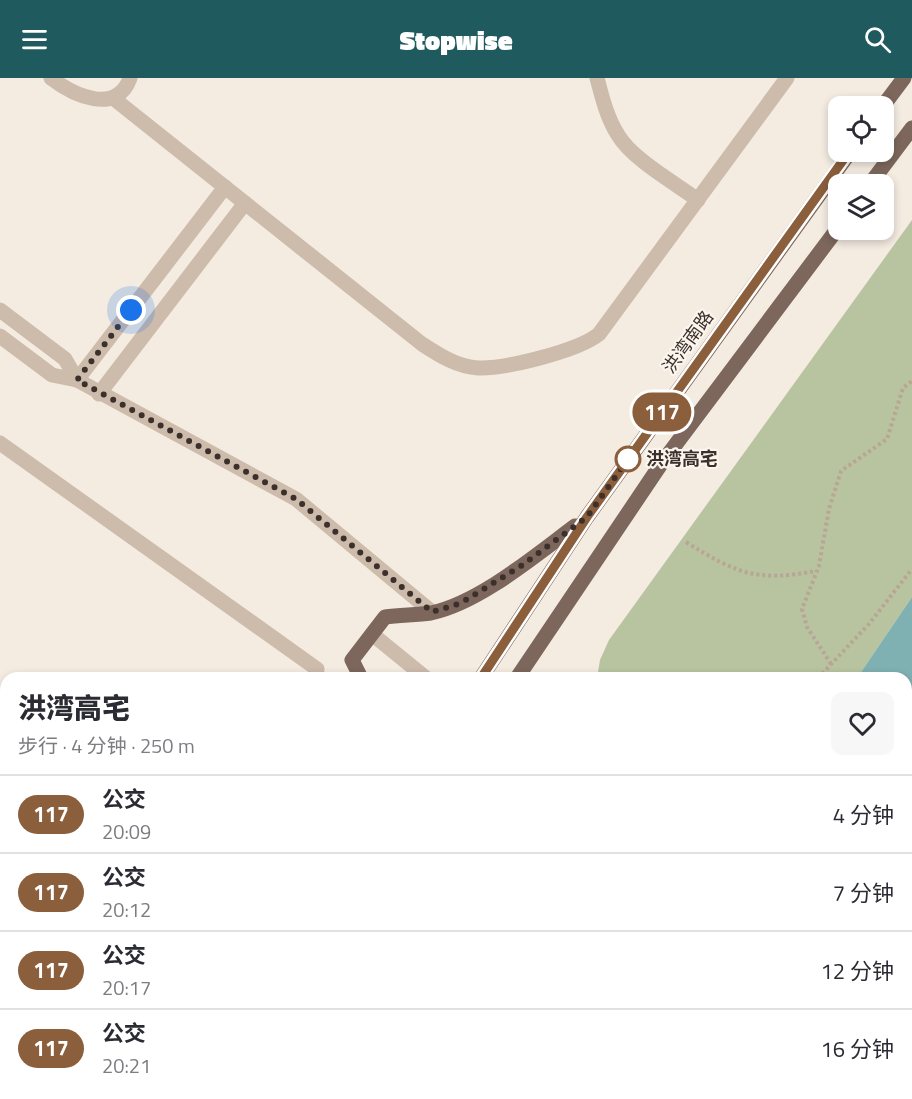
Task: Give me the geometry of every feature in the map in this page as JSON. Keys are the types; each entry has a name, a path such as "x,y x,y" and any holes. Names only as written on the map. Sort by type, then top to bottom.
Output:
{"main road":[{"path":"890,96 904,78"},
{"path":"878,174 912,128"},
{"name":"洪湾南路","path":"485,672 587,517 842,162"},
{"path":"521,672 661,464 829,240"},
{"path":"358,672 352,660 385,617 432,612 461,603 521,566 587,517"}],"street":[{"path":"51,78 65,89 84,98 113,98 127,87 130,78"},
{"path":"597,78 611,123 619,138 631,150 698,200"},
{"path":"113,98 422,344 461,365 478,368 574,349 599,334 787,78"},
{"path":"77,380 225,187"},
{"path":"99,394 245,203"},
{"path":"0,310 65,359 77,380"},
{"path":"0,336 52,375 77,380 296,499 432,612"},
{"path":"0,443 317,669 317,672"},
{"path":"372,634 419,672"}],"path":[{"path":"831,664 807,627 802,609 817,571 830,509 841,471 886,439 903,388 912,381"},
{"path":"686,542 719,563 752,575 782,577 817,571"},
{"path":"824,672 868,624 912,569"}],"green space":[{"path":"912,220 912,597 861,672 598,672 600,660 609,640"}],"water":[{"path":"912,597 912,672 861,672"}],"bus line":[{"name":"117","path":"484,672 543,579 842,162"}],"place":[{"name":"洪湾高宅","path":"628,459"}],"route":[{"path":"131,310 77,380 296,499 432,612 461,603 521,566 587,517 628,459"}]}
